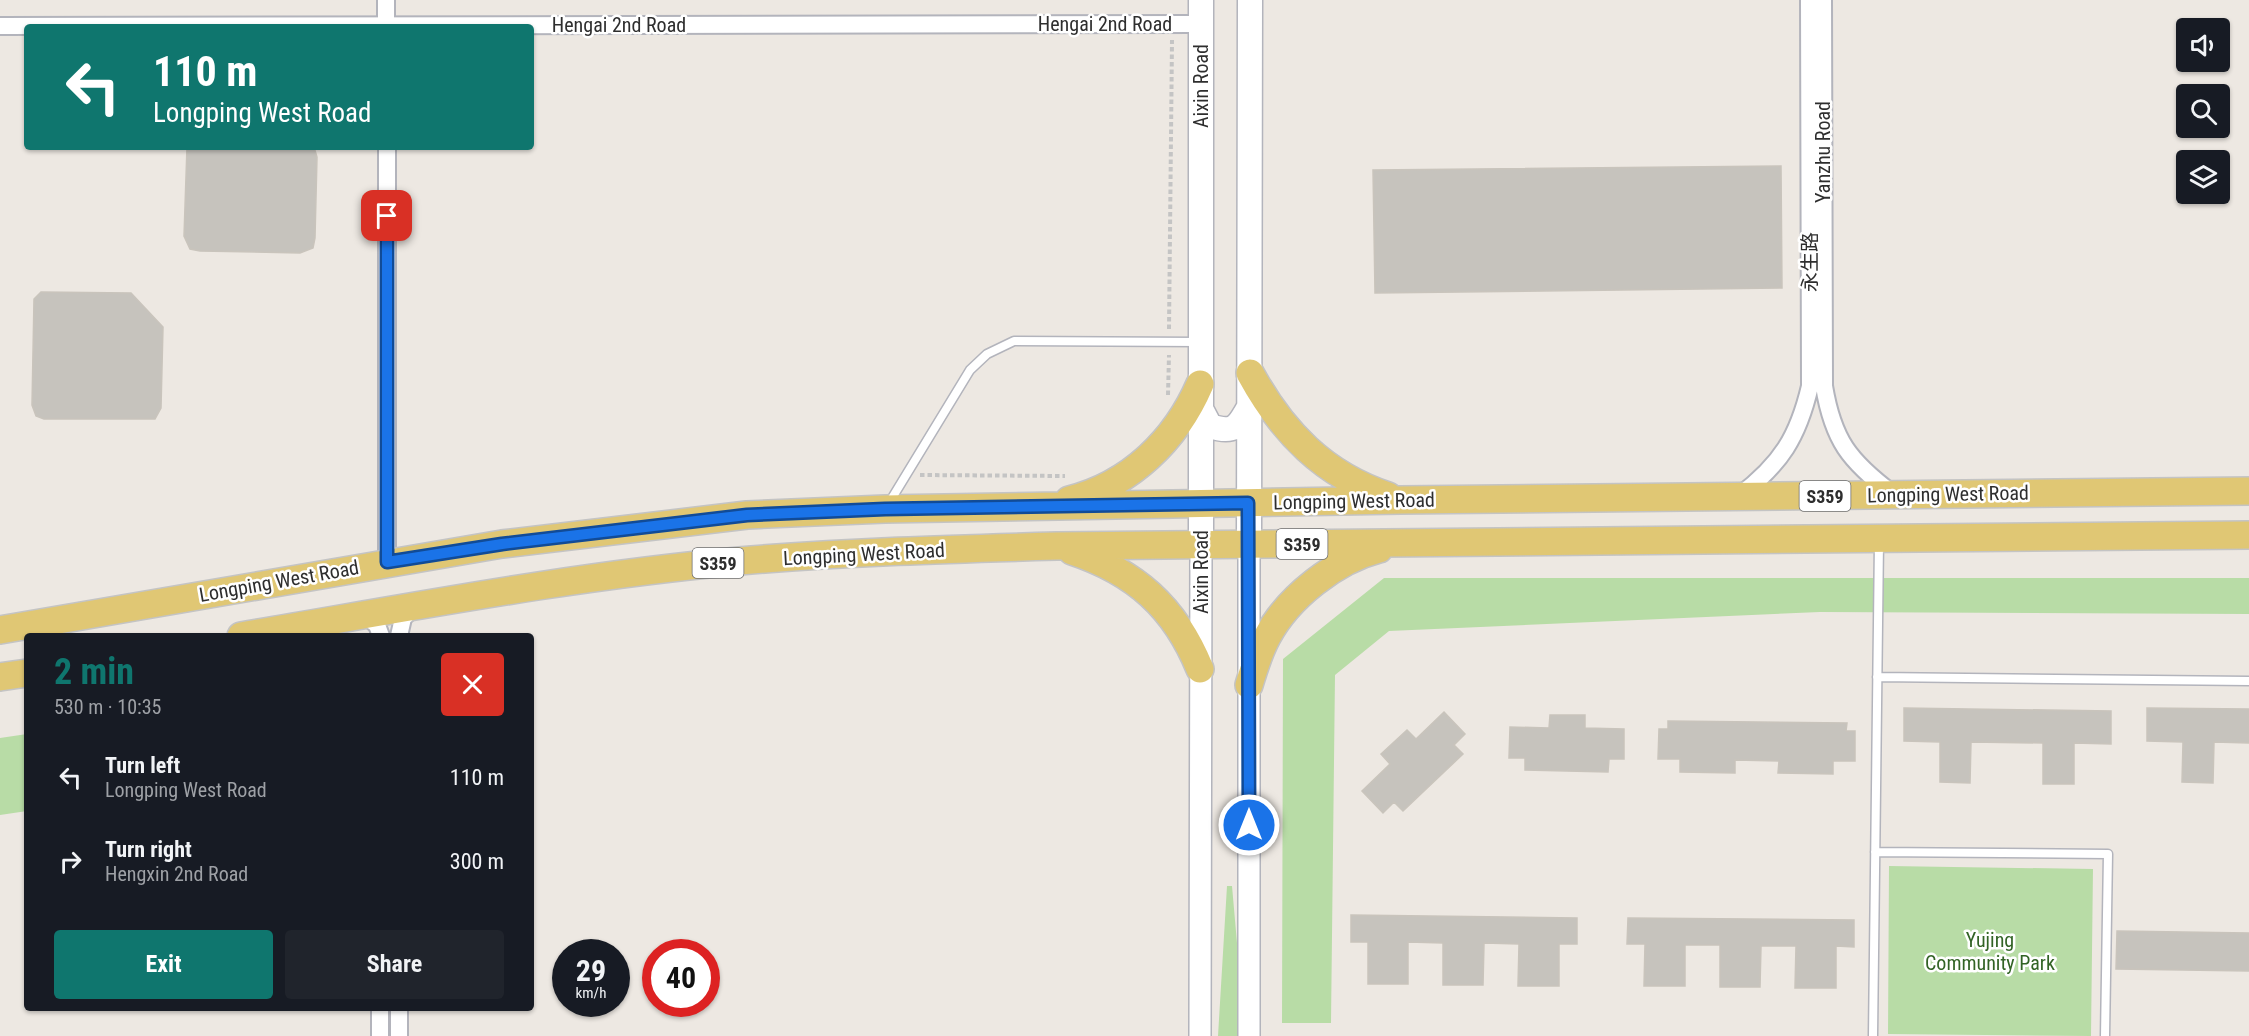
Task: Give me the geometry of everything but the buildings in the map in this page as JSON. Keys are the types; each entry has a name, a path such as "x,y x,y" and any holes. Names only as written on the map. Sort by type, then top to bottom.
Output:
{"main road":[{"name":"Aixin Road","path":"1201,0 1201,545"},
{"path":"1249,544 1250,0"},
{"path":"1250,373 1268,406 1287,430 1310,452 1365,488 1401,500"},
{"path":"1200,395 1210,426 1224,431 1240,425 1249,407"},
{"path":"1041,507 1084,496 1114,482 1138,466 1158,449 1200,395"},
{"name":"Longping West Road","path":"0,630 387,562 645,526 747,515 885,509 1401,500 2249,491"},
{"name":"Longping West Road","path":"259,633 496,592 738,561 881,551 1057,546 2249,535"},
{"path":"1249,685 1268,635 1299,597 1321,578 1347,563 1374,550 1404,544"},
{"path":"1057,546 1094,558 1126,575 1153,596 1172,615 1188,638 1200,669"},
{"path":"0,677 24,673"}],"street":[{"path":"386,0 386,24"},
{"name":"永生路","path":"1737,497 1764,476 1785,451 1802,420 1810,386 1809,0"},
{"name":"Yanzhu Road","path":"1823,0 1824,386 1830,420 1846,450 1868,476 1893,495"},
{"name":"Hengai 2nd Road","path":"534,26 1201,24"},
{"name":"Hengai 2nd Road","path":"0,26 24,26"},
{"path":"387,150 387,562"},
{"path":"1249,544 1249,1036"},
{"name":"Aixin Road","path":"1200,1036 1201,545"},
{"path":"400,633 403,618 416,606"},
{"path":"364,615 378,625 380,633"},
{"path":"380,1011 380,1036"},
{"path":"399,1011 399,1036"}],"lane":[{"path":"885,509 970,370 987,354 1014,341 1201,342"},
{"path":"1873,1036 1879,539"},
{"path":"1877,677 2249,681"},
{"path":"1875,852 2108,854 2106,1036"}],"path":[{"path":"1167,404 1172,24"},
{"path":"906,475 1067,476"}],"green space":[{"path":"1384,578 2249,578 2249,614 1820,612 1389,631 1335,675 1331,1023 1282,1023 1283,659"},
{"path":"24,734 24,811 0,815 0,738"},
{"name":"Yujing Community Park","path":"1889,866 2093,869 2091,1036 1888,1034"},
{"path":"1227,886 1232,886 1237,943 1240,1036 1218,1036"}],"route":[{"path":"387,216 387,562 502,544 747,515 885,509 1248,503 1249,825"}]}
